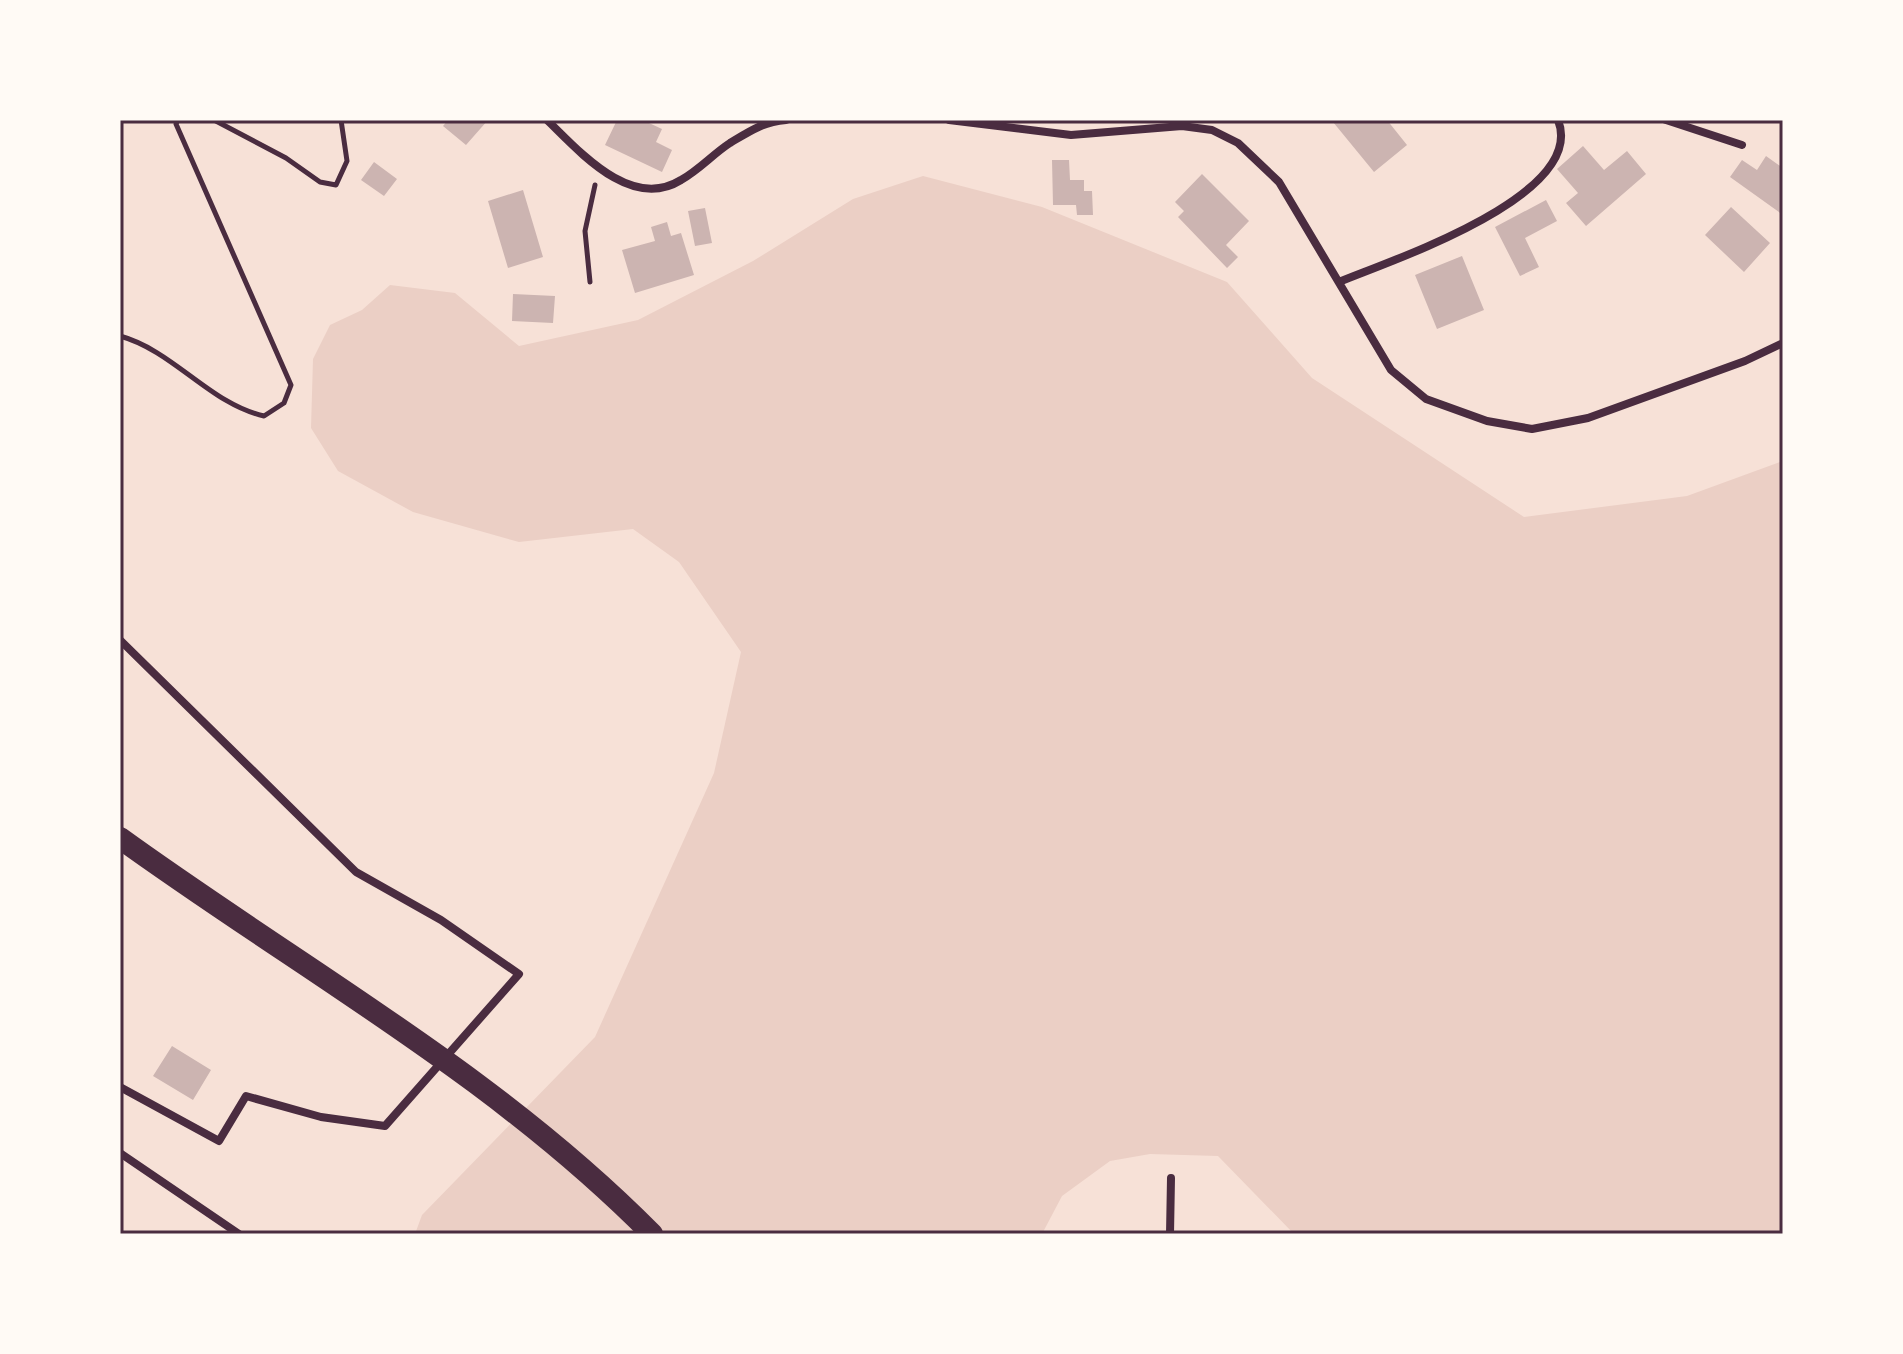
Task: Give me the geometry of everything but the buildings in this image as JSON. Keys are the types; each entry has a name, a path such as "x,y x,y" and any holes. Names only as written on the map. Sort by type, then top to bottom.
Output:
{"highway":[{"path":"120,838 418,1038 482,1085 566,1155 652,1234"}],"street":[{"path":"547,120 614,178 639,188 663,188 681,180 720,150 765,122 786,120"},
{"path":"949,120 1071,135 1182,126 1212,130 1238,143 1279,182 1391,370 1426,399 1487,421 1532,429 1588,418 1745,361 1783,343"},
{"path":"1339,282 1460,231 1513,204 1539,181 1557,149 1562,130 1558,120"},
{"path":"1666,120 1742,145"},
{"path":"120,640 356,872 441,920 519,974 505,994 385,1126 321,1117 246,1096 219,1141 120,1087"},
{"path":"120,1153 239,1234"},
{"path":"1170,1234 1171,1178"}],"path":[{"path":"120,336 189,373 239,410 264,416 284,403 291,385 176,124 178,120"},
{"path":"214,120 286,158 320,182 336,185 347,161 341,120"},
{"path":"590,282 585,231 601,168"}],"shaded area":[{"path":"923,176 1042,207 1227,282 1312,378 1524,517 1687,496 1783,461 1783,1234 1294,1234 1218,1156 1150,1154 1110,1161 1062,1196 1042,1234 415,1234 422,1215 595,1037 714,773 741,652 679,562 633,529 519,542 413,512 338,471 311,428 313,359 330,325 362,310 390,285 455,293 519,346 638,320 753,261 853,199"}]}
